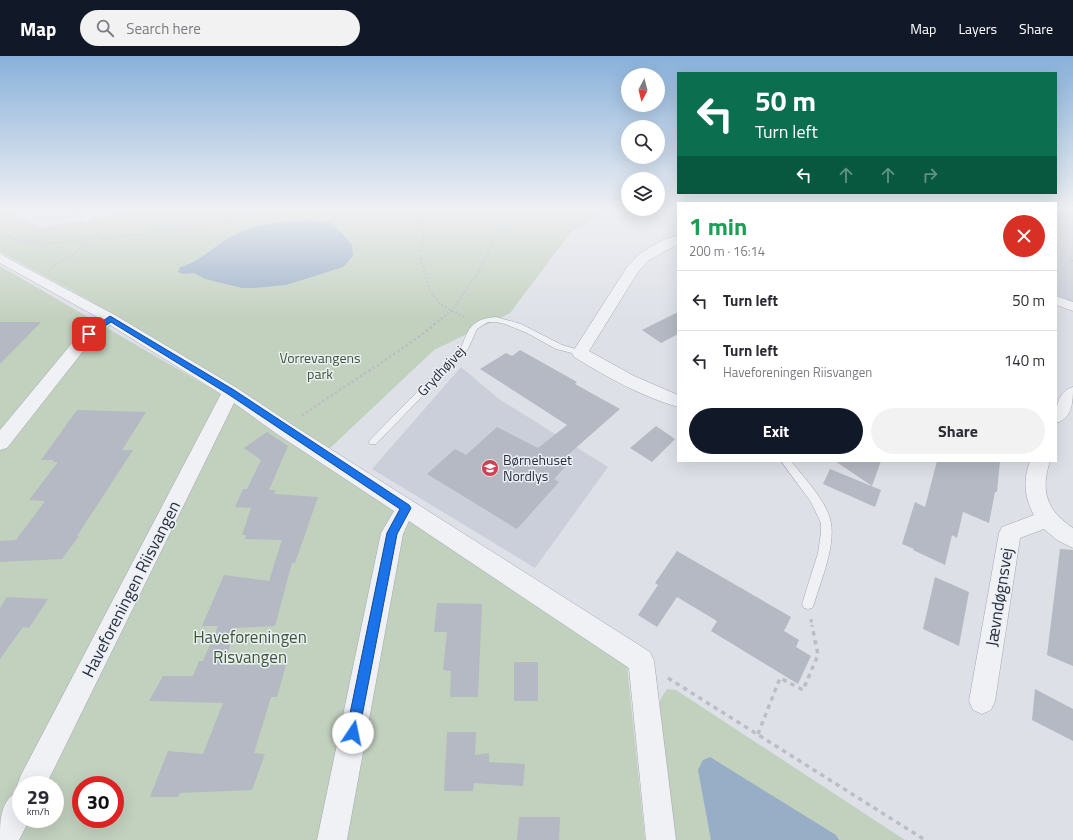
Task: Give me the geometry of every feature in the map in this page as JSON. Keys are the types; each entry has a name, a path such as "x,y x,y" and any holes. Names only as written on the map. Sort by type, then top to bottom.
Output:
{"street":[{"path":"580,353 632,270 644,256 660,248"},
{"path":"2,262 35,277 110,318 231,392 641,661 661,840"},
{"path":"1057,300 1073,307"},
{"path":"0,443 89,334 110,318"},
{"name":"Grydhøjvej","path":"580,353 613,373 677,401"},
{"name":"Haveforeningen Riisvangen","path":"36,776 231,392"},
{"path":"1057,416 1073,393"},
{"path":"1040,462 1035,479 1038,500 1046,519 1064,534 1073,539"},
{"path":"332,840 392,533 406,508"},
{"name":"Jævndøgnsvej","path":"982,701 1010,533 1046,519"},
{"path":"3,840 12,822"}],"lane":[{"name":"Grydhøjvej","path":"373,442 465,346 472,330 478,324 489,321 510,322 560,347 580,353"},
{"path":"787,462 816,501 826,522 826,542 808,604"}],"path":[{"path":"35,277 82,248"},
{"path":"422,248 420,256 430,290 440,304 452,310"},
{"path":"284,428 333,393 431,328 452,310 479,271 491,248"},
{"path":"758,734 780,678 803,690 818,655 808,604"},
{"path":"641,661 898,821 925,840"}],"shaded area":[{"path":"1057,248 1073,248 1073,302 1057,295"},
{"name":"Børnehuset Nordlys","path":"461,367 499,399 608,467 535,568 372,469"}],"green space":[{"name":"Vorrevangens park","path":"0,248 559,248 510,313 434,350 329,449 87,299 0,252"},
{"name":"Haveforeningen Risvangen","path":"0,266 219,393 627,665 645,840 0,840"},
{"path":"667,689 676,690 905,840 672,840 657,718 661,698"}],"water":[{"path":"215,248 352,248 353,256 343,267 286,285 242,288 205,279 194,273 183,274 178,272 180,267 187,265"},
{"path":"710,757 836,835 839,840 711,840 698,770 703,760"}],"building":[{"path":"677,312 677,335 661,343 642,330"},
{"path":"0,322 41,322 0,364"},
{"path":"520,350 577,382 575,384 620,409 561,461 568,464 554,479 559,482 517,529 427,474 455,449 466,455 497,427 538,448 567,425 480,369 506,353 512,356"},
{"path":"77,410 146,412 122,450 133,450 77,536 79,536 62,559 0,562 0,541 16,540 45,501 29,500 58,462 53,462 54,460 41,460"},
{"path":"656,426 675,439 652,462 630,448"},
{"path":"267,432 288,446 269,490 276,490 274,494 318,497 295,563 292,563 275,626 234,628 225,665 286,665 277,697 271,697 254,753 265,754 252,790 180,793 178,797 150,797 168,751 203,754 223,703 149,701 163,676 193,676 199,661 203,661 218,626 202,626 224,575 269,581 282,540 245,539 246,535 242,535 251,508 235,507 243,489 247,489 261,460 244,448"},
{"path":"836,462 881,462 872,486"},
{"path":"937,462 1000,462 997,492 995,492 989,523 963,512 957,538 952,535 945,565 902,544 915,502 925,507"},
{"path":"830,469 881,490 875,507 823,484"},
{"path":"1060,549 1073,550 1073,666 1047,655"},
{"path":"677,551 791,617 784,631 799,640 796,647 811,656 798,684 711,631 717,621 677,597 657,627 638,615 658,585 655,583"},
{"path":"935,577 969,592 959,646 923,629"},
{"path":"7,597 48,599 29,628 23,627 0,659 0,608"},
{"path":"437,603 482,604 478,697 450,697 451,671 443,670 447,632 434,632"},
{"path":"514,662 538,662 538,701 514,701"},
{"path":"1035,689 1073,709 1073,741 1032,720"},
{"path":"447,732 476,732 475,755 489,753 489,762 525,764 523,786 474,783 473,791 444,791"},
{"path":"519,817 560,817 559,840 517,840"}],"place":[{"name":"Børnehuset Nordlys","path":"490,468"}],"route":[{"path":"89,334 110,318 231,392 406,508 392,533 353,733"}]}
